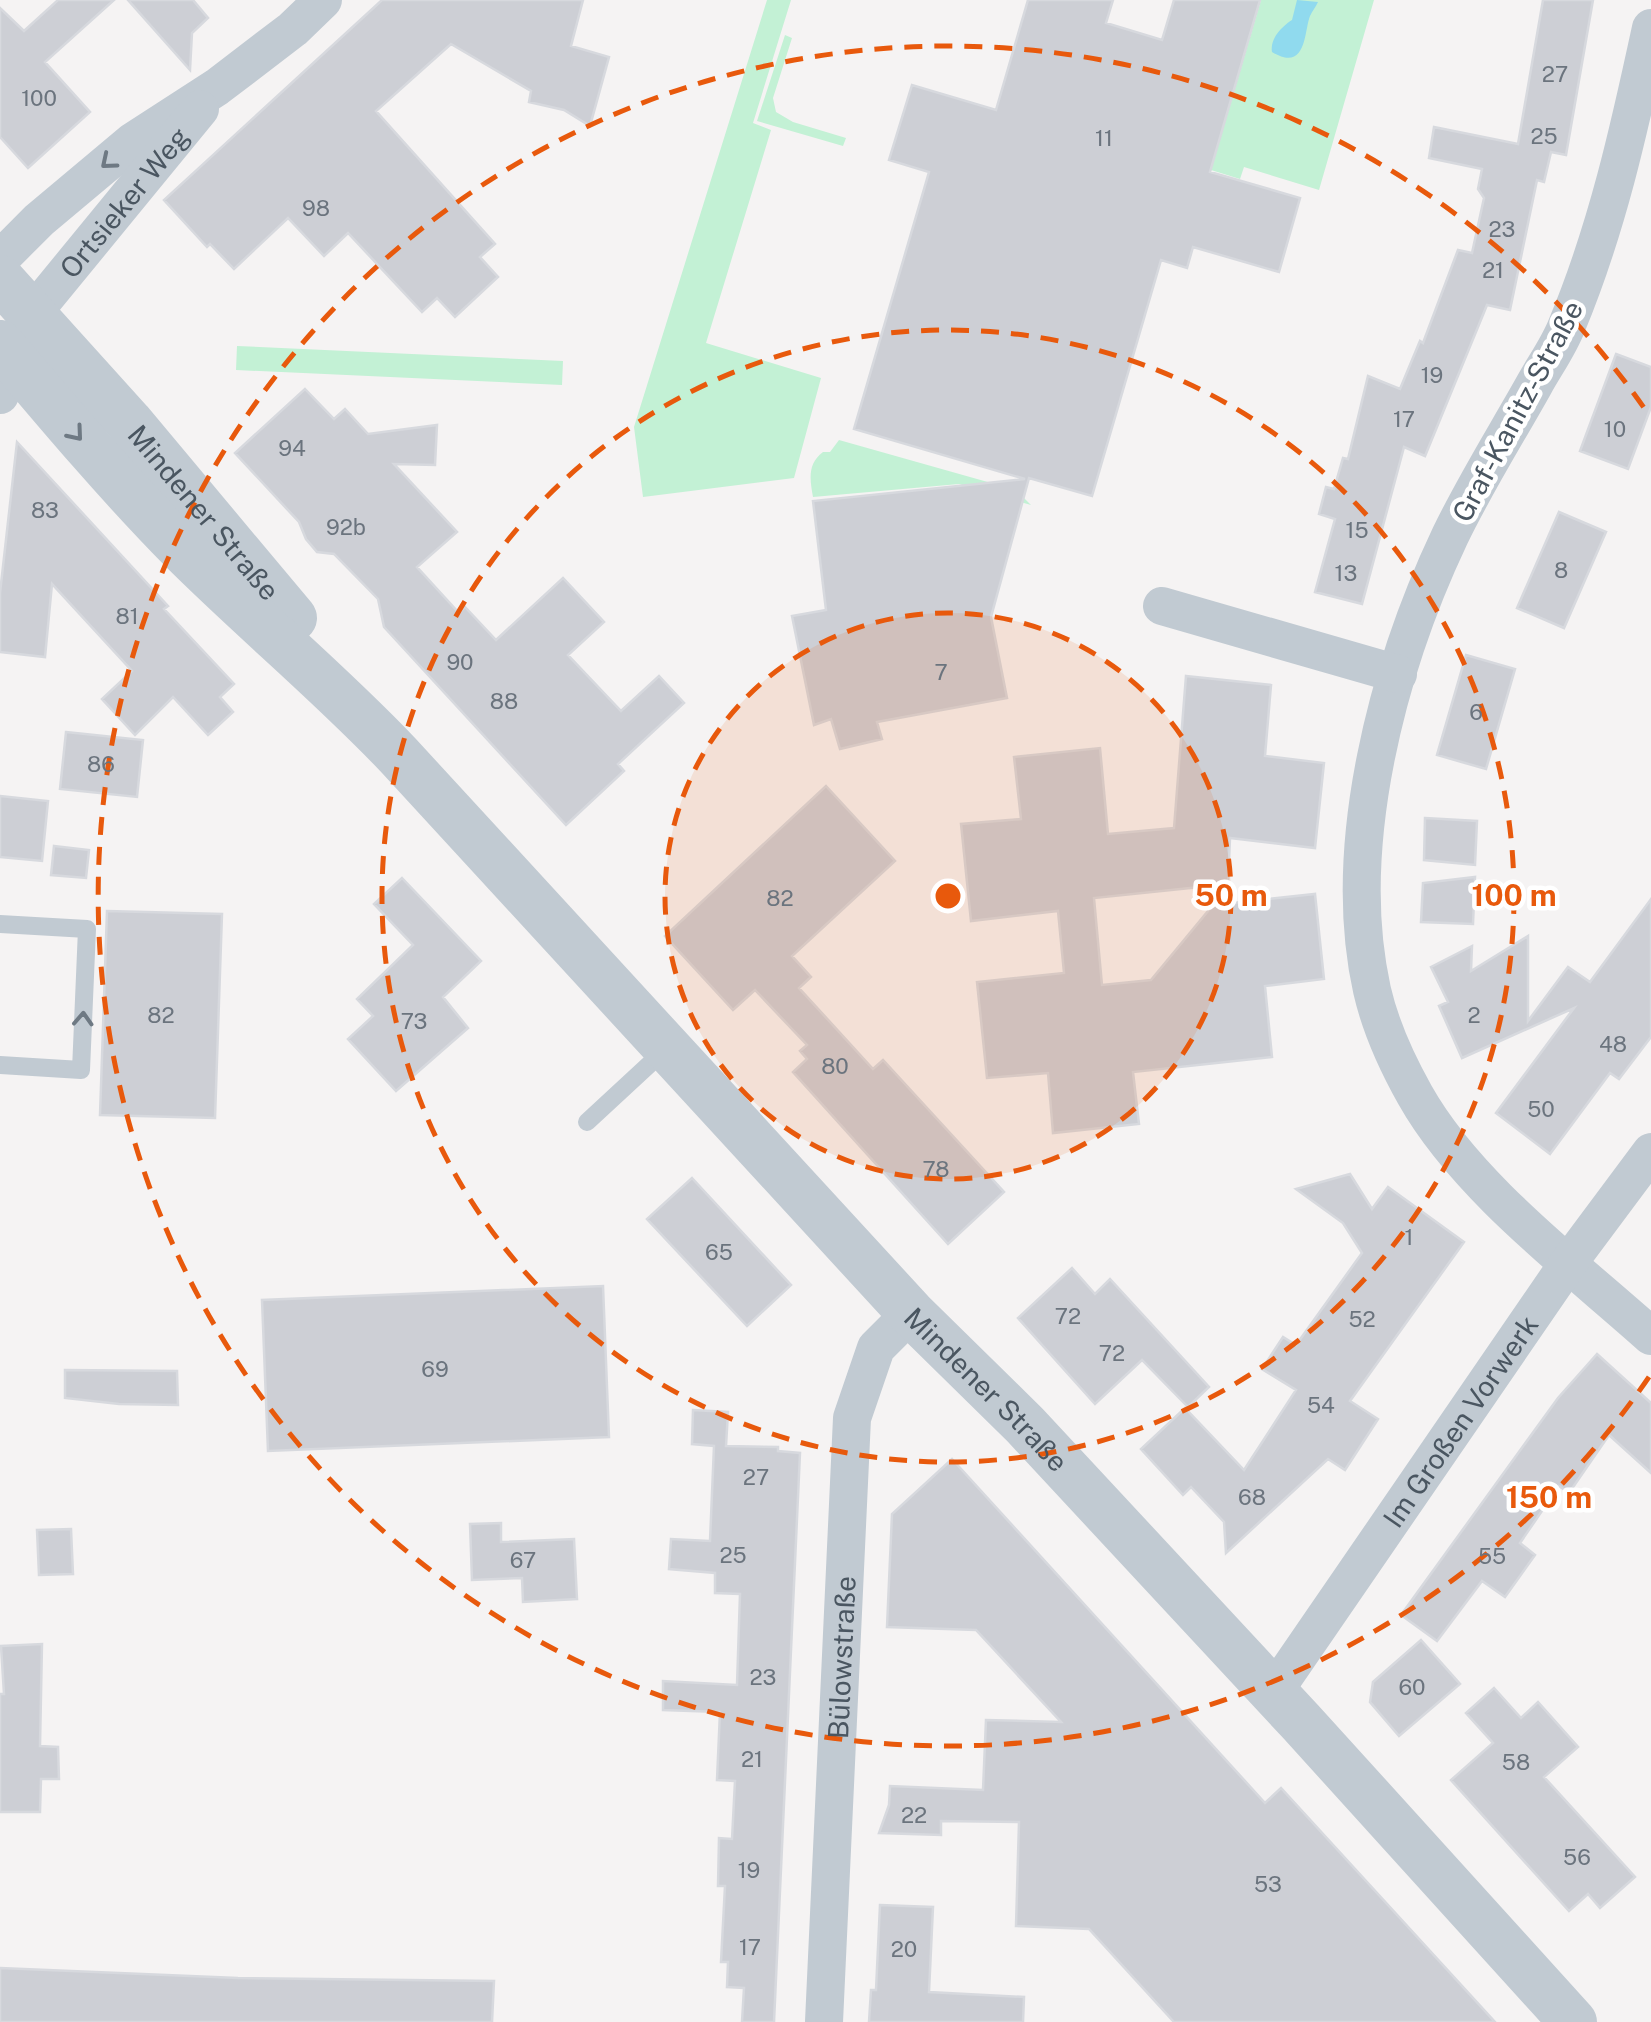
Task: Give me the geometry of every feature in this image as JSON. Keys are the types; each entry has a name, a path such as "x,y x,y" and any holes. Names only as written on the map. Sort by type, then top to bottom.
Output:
{"street":[{"name":"Ortsieker Weg","path":"0,259 39,220 132,142 216,87 324,0"},
{"name":"Graf-Kanitz-Straße","path":"1651,28 1620,170 1595,255 1565,330 1450,536 1398,674 1375,766 1364,852 1362,926 1372,992 1390,1043 1414,1094 1444,1140 1513,1212 1651,1336"},
{"name":"Ortsieker Weg","path":"11,353 216,87"},
{"name":"Mindener Straße","path":"0,278 11,353 94,454 185,551 346,700 399,756 911,1313 1025,1425 1274,1693 1573,2022"},
{"path":"1162,606 1398,674"},
{"name":"Im Großen Vorwerk","path":"1274,1693 1569,1262 1651,1152"},
{"name":"Bülowstraße","path":"824,2022 852,1418 876,1348 911,1313"}],"lane":[{"path":"0,924 87,929 81,1070 0,1065"},
{"path":"587,1122 668,1048"}],"green space":[{"path":"767,0 791,0 753,123 771,130 706,343 821,378 794,478 643,497 634,427"},
{"path":"1261,0 1374,0 1319,190 1244,167 1240,179 1211,170"},
{"path":"785,35 792,38 773,98 776,112 793,122 846,138 843,146 757,121"},
{"path":"237,346 563,361 562,385 236,370"},
{"path":"839,440 1016,490 1031,505 959,484 813,497 814,462 823,452 830,452"}],"water":[{"path":"1297,0 1318,2 1302,48 1292,57 1283,57 1272,52 1273,42 1292,20"}],"building":[{"path":"58,0 114,0 45,62 90,112 28,168 0,137 0,8 24,31"},
{"path":"128,0 193,0 208,18 192,33 190,70"},
{"path":"382,0 583,0 571,46 609,57 590,126 564,110 529,102 531,91 451,44 376,111 495,244 480,257 498,277 455,317 437,298 422,312 348,233 324,256 288,218 234,269 210,244 207,247 164,200"},
{"path":"1028,0 1113,0 1106,23 1162,40 1174,0 1260,0 1210,172 1300,198 1279,272 1193,247 1187,268 1161,260 1092,496 1029,478 991,617 1007,698 877,722 882,739 840,749 831,719 814,725 792,616 826,610 813,501 1025,479 854,429 929,172 889,160 912,85 996,110"},
{"path":"1543,0 1593,0 1566,155 1551,152 1544,182 1537,180 1510,310 1487,305 1425,456 1404,447 1362,604 1315,592 1335,519 1319,514 1326,487 1334,489 1343,458 1348,459 1368,376 1400,389 1420,341 1423,343 1458,250 1472,253 1484,198 1478,189 1482,169 1429,158 1434,127 1518,144"},
{"path":"1616,354 1651,367 1651,407 1628,469 1580,451"},
{"path":"305,389 334,419 345,409 368,434 437,425 435,465 394,464 457,532 417,567 459,613 465,607 496,640 563,578 604,622 568,655 621,711 659,676 684,703 618,764 624,771 566,825 384,627 378,599 334,554 317,552 299,522 235,453"},
{"path":"17,442 234,684 220,697 233,712 208,735 173,697 135,735 102,699 132,671 52,584 45,657 0,652 0,593"},
{"path":"1559,512 1606,532 1564,628 1517,608"},
{"path":"1466,655 1515,669 1486,769 1437,755"},
{"path":"1186,676 1271,685 1265,756 1324,763 1315,848 1230,838 1228,884 1094,898 1102,985 1151,980 1213,905 1315,894 1324,979 1265,986 1272,1057 1133,1072 1139,1124 1053,1133 1048,1073 987,1078 977,982 1064,973 1058,911 971,921 961,824 1021,819 1014,757 1100,748 1108,834 1174,828"},
{"path":"66,732 143,740 137,797 60,789"},
{"path":"826,786 895,861 792,956 811,977 799,988 873,1069 883,1060 1004,1192 948,1244 793,1072 807,1059 800,1051 807,1045 755,990 733,1010 665,936"},
{"path":"0,796 48,801 42,861 0,857"},
{"path":"1425,818 1477,821 1475,865 1424,860"},
{"path":"54,846 89,850 86,878 51,875"},
{"path":"1475,877 1473,924 1421,922 1423,883"},
{"path":"402,878 481,961 443,997 468,1028 396,1091 348,1039 373,1016 357,999 413,945 374,904"},
{"path":"1651,899 1651,1037 1619,1079 1610,1073 1550,1154 1496,1113 1574,1008 1462,1058 1439,1006 1448,1002 1431,967 1472,946 1471,971 1528,936 1528,1021 1568,967 1590,982"},
{"path":"107,911 222,914 215,1118 100,1115"},
{"path":"1350,1174 1372,1209 1388,1187 1464,1242 1350,1401 1378,1419 1345,1470 1328,1459 1226,1553 1224,1522 1191,1487 1183,1495 1141,1449 1185,1408 1244,1470 1296,1390 1262,1369 1283,1337 1296,1345 1362,1253 1343,1223 1296,1189"},
{"path":"692,1178 791,1285 747,1326 647,1219"},
{"path":"1072,1268 1095,1294 1110,1279 1209,1387 1188,1407 1142,1360 1095,1404 1018,1318"},
{"path":"603,1286 609,1437 268,1451 262,1300"},
{"path":"1597,1354 1651,1403 1651,1473 1609,1435 1569,1493 1559,1486 1520,1543 1535,1555 1505,1597 1482,1581 1437,1641 1401,1615 1558,1398"},
{"path":"65,1370 177,1371 178,1405 65,1398"},
{"path":"693,1410 728,1412 726,1446 778,1447 778,1451 800,1453 774,2022 742,2022 744,1988 727,1987 728,1962 721,1962 725,1886 718,1886 719,1838 732,1839 735,1781 717,1780 720,1712 663,1710 663,1681 737,1685 740,1594 715,1593 715,1573 669,1569 671,1539 710,1541 714,1446 692,1444"},
{"path":"952,1459 1265,1803 1281,1788 1495,2022 1174,2022 1089,1929 1016,1926 1019,1822 941,1821 941,1835 879,1833 889,1805 890,1786 983,1790 986,1720 1061,1722 976,1630 887,1627 892,1514"},
{"path":"501,1523 501,1542 574,1539 577,1599 523,1602 522,1578 472,1580 470,1524"},
{"path":"71,1529 73,1574 39,1575 37,1530"},
{"path":"1421,1640 1460,1684 1399,1736 1370,1702 1373,1682"},
{"path":"42,1644 40,1746 58,1747 59,1779 41,1779 40,1812 0,1812 0,1694 4,1694 1,1646"},
{"path":"1494,1688 1521,1718 1538,1702 1578,1747 1544,1777 1635,1877 1600,1908 1588,1894 1569,1911 1451,1780 1493,1743 1466,1713"},
{"path":"880,1905 933,1907 929,1992 1024,1997 1023,2022 869,2022 871,1990 876,1990"},
{"path":"0,1968 238,1978 494,1981 492,2022 0,2022"}]}
